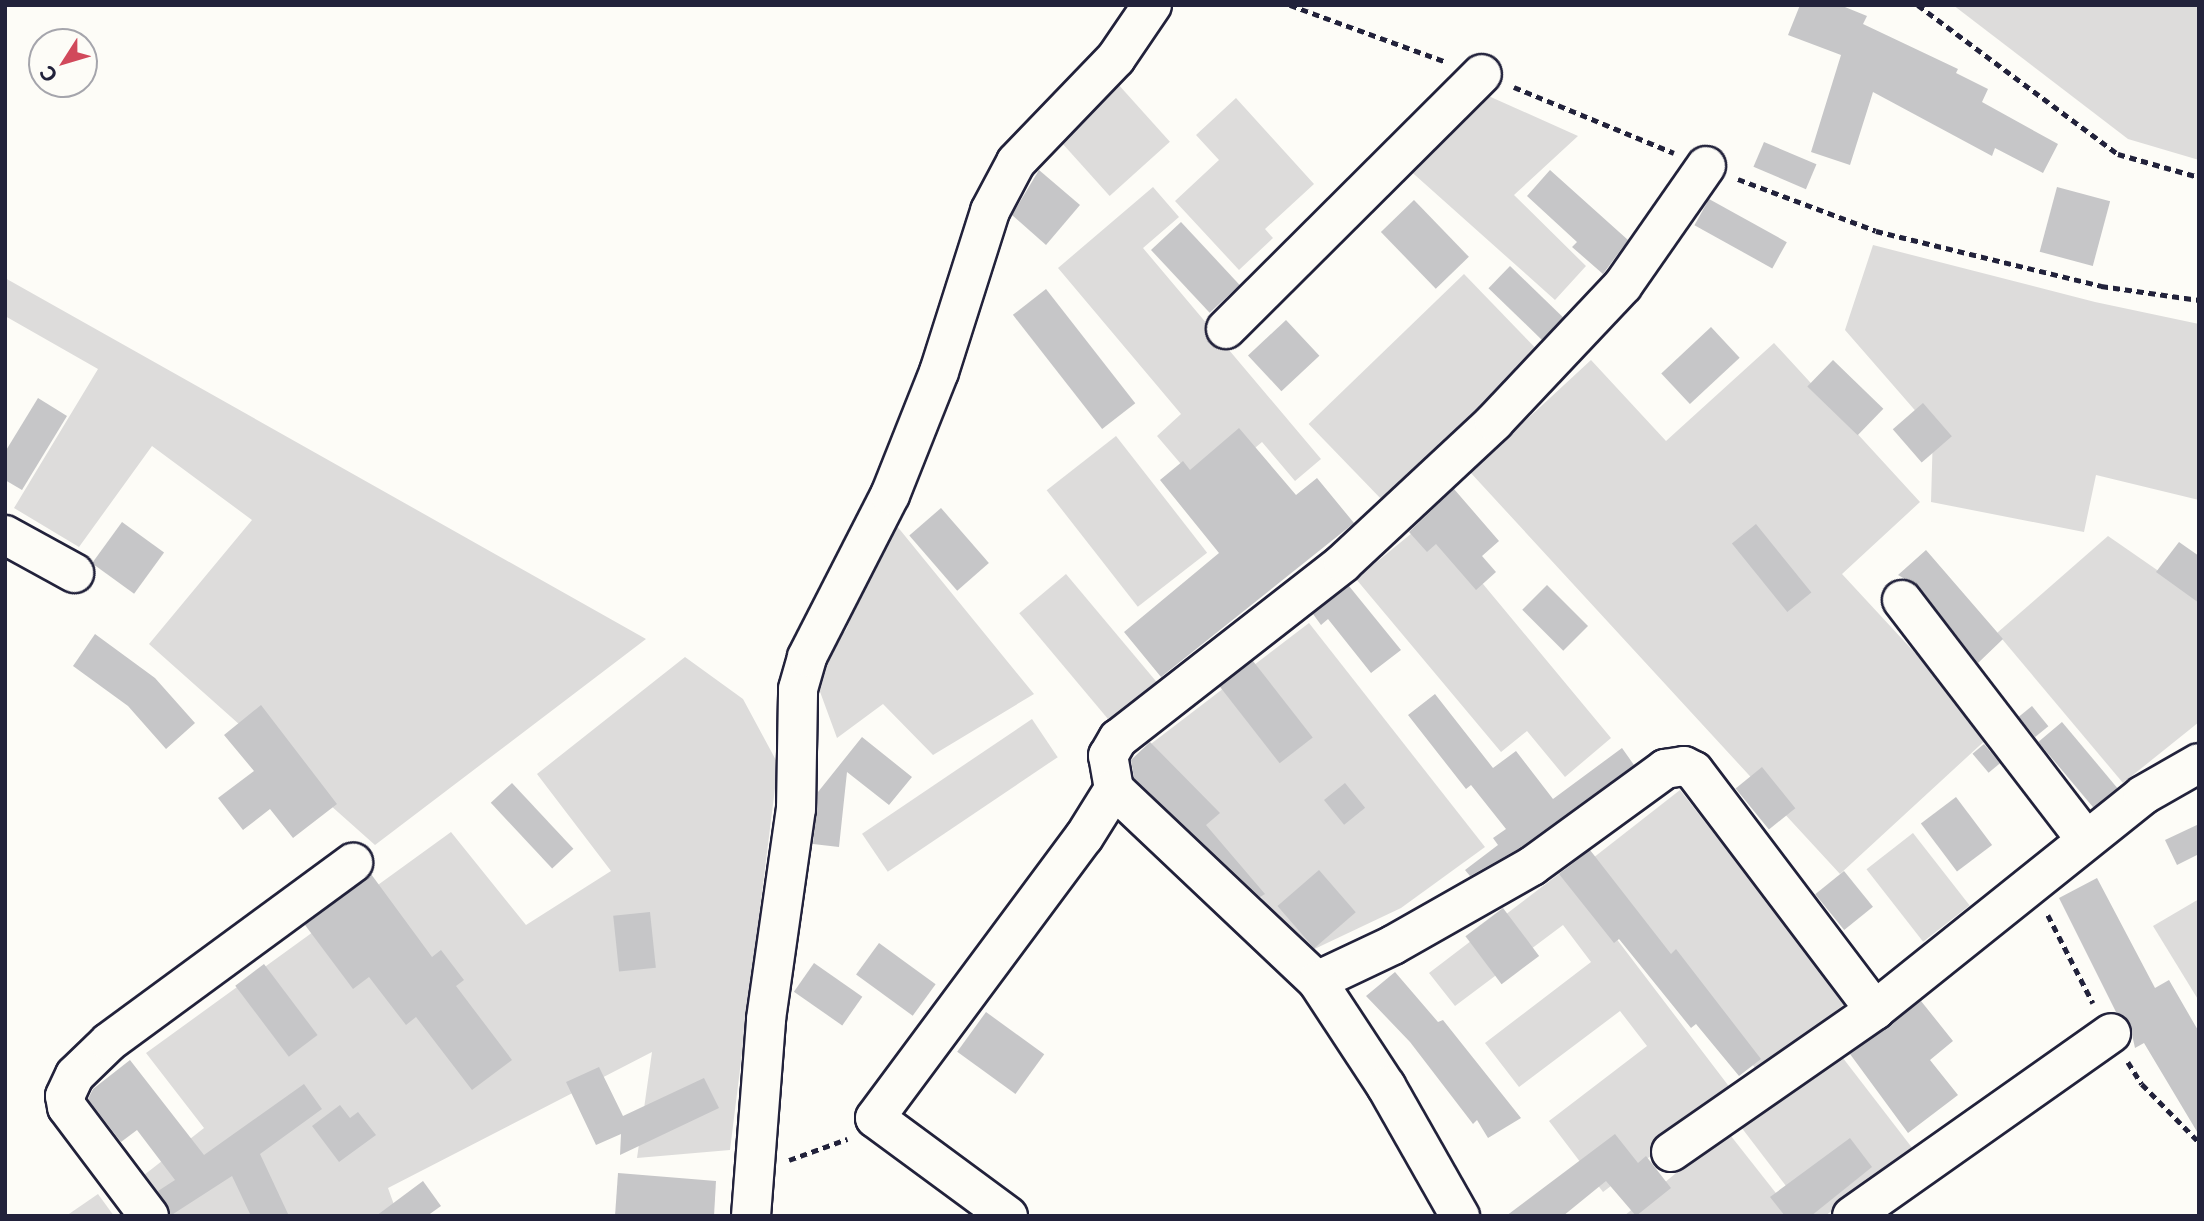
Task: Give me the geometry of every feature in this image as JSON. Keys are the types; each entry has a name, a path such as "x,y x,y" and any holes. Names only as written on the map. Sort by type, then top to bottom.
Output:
{"lane":[{"path":"751,1216 766,1019 796,809 798,689 807,657 890,495 939,372 995,201 1016,162 1116,58 1152,5"},
{"path":"1226,329 1482,74"},
{"path":"1460,1216 1386,1086 1317,981 1114,789 1108,756 1118,739 1343,563 1494,422 1623,285 1706,166"},
{"path":"5,535 74,573"},
{"path":"1902,600 2086,840"},
{"path":"1671,1152 1875,1010 2143,795 2199,763"},
{"path":"1317,981 1393,945 1532,866 1665,769 1684,766 1694,771 1875,1010"},
{"path":"1008,1216 875,1118 1084,837 1114,789"},
{"path":"149,1216 67,1107 65,1096 75,1075 109,1042 353,863"},
{"path":"1853,1216 2111,1033"}],"path":[{"path":"1918,5 2118,155 2199,177"},
{"path":"755,1173 850,1138 875,1118"}],"shaded area":[{"path":"1953,5 2199,5 2199,160 2128,139"},
{"path":"1117,83 1170,142 1110,196 1057,137"},
{"path":"1484,94 1578,136 1514,195 1586,266 1555,300 1406,167"},
{"path":"1236,98 1314,184 1265,229 1273,238 1239,270 1175,201 1219,160 1196,135"},
{"path":"1153,187 1179,217 1143,248 1321,459 1295,481 1262,442 1204,491 1157,436 1181,414 1058,268"},
{"path":"1873,245 2095,302 2199,324 2199,500 2096,475 2084,532 1931,502 1933,431 1845,330"},
{"path":"1464,274 1542,355 1386,505 1309,424"},
{"path":"5,278 646,639 375,845 149,644 252,520 152,446 79,547 14,508 98,369 5,316"},
{"path":"1774,343 1920,502 1842,574 1991,735 1840,874 1470,472 1591,360 1666,441"},
{"path":"1116,436 1207,553 1138,607 1047,490"},
{"path":"1429,519 1611,738 1565,777 1527,731 1501,752 1356,579"},
{"path":"892,520 1034,694 933,755 883,704 837,738 812,670 846,630"},
{"path":"2108,536 2199,599 2199,722 2123,783 1997,633"},
{"path":"1066,574 1157,682 1110,721 1019,613"},
{"path":"1309,623 1485,847 1401,908 1306,953 1143,750"},
{"path":"685,657 743,699 778,764 730,1150 637,1158 652,1052 388,1188 398,1216 165,1216 139,1179 204,1128 146,1053 451,832 526,925 611,871 537,774"},
{"path":"1032,719 1058,757 888,872 862,834"},
{"path":"1680,790 1846,1003 1758,1072 1592,859"},
{"path":"1913,833 1970,905 1923,942 1867,869"},
{"path":"1564,870 1734,1093 1603,1192 1549,1121 1647,1046 1620,1011 1519,1087 1485,1043 1591,962 1563,925 1455,1006 1429,973"},
{"path":"2199,899 2199,1001 2153,926"},
{"path":"1836,1049 1913,1149 1825,1216 1809,1216 1738,1123"},
{"path":"1727,1131 1794,1216 1624,1216"},
{"path":"98,1194 114,1216 66,1216"}],"building":[{"path":"1800,5 1840,5 1867,16 1863,24 1958,69 1956,73 1988,89 1982,102 2058,144 2043,173 1995,148 1992,156 1873,92 1850,165 1811,152 1841,55 1788,35"},
{"path":"1764,142 1816,164 1806,189 1753,167"},
{"path":"1039,170 1080,205 1046,245 1012,215"},
{"path":"1550,170 1628,240 1603,274 1572,247 1577,242 1527,196"},
{"path":"2057,187 2110,201 2093,266 2040,252"},
{"path":"1709,199 1787,242 1772,268 1694,225"},
{"path":"1414,200 1469,257 1436,289 1381,232"},
{"path":"1181,222 1240,285 1210,313 1151,250"},
{"path":"1510,266 1563,317 1542,340 1488,288"},
{"path":"1046,289 1135,403 1102,429 1013,315"},
{"path":"1286,320 1319,356 1281,391 1248,355"},
{"path":"1711,327 1740,358 1690,404 1661,373"},
{"path":"1833,360 1883,409 1858,435 1807,387"},
{"path":"38,398 67,416 22,490 5,480 5,452"},
{"path":"1923,403 1952,436 1922,462 1893,429"},
{"path":"1239,428 1296,495 1317,478 1354,523 1161,677 1124,632 1219,553 1160,480 1183,461 1190,470"},
{"path":"1454,489 1499,541 1482,556 1496,572 1476,590 1436,544 1427,552 1409,532"},
{"path":"941,508 989,563 957,591 909,536"},
{"path":"122,522 164,553 134,594 92,563"},
{"path":"1756,524 1811,592 1787,612 1732,544"},
{"path":"2179,542 2199,556 2199,603 2156,572"},
{"path":"1926,550 2003,639 1978,663 1919,587 1898,575"},
{"path":"1547,585 1588,626 1563,651 1522,610"},
{"path":"1349,586 1401,650 1371,673 1328,619 1321,625 1313,614"},
{"path":"95,634 155,678 195,723 166,749 128,706 73,666"},
{"path":"1253,661 1313,737 1280,763 1220,687"},
{"path":"1435,694 1493,768 1516,751 1553,799 1622,748 1634,765 1520,848 1470,876 1465,870 1498,845 1493,838 1506,829 1471,785 1466,789 1408,715"},
{"path":"261,705 337,804 293,838 270,809 243,830 218,798 254,771 224,735"},
{"path":"2032,706 2048,726 2035,737 2019,717"},
{"path":"2062,722 2117,788 2094,808 2038,742"},
{"path":"862,737 912,777 889,805 847,772 839,847 813,844 818,792"},
{"path":"1150,742 1220,813 1206,825 1265,894 1260,897 1134,778 1131,760"},
{"path":"1984,744 2000,763 1989,773 1973,754"},
{"path":"1762,767 1795,808 1769,830 1736,788"},
{"path":"512,783 573,849 552,869 491,803"},
{"path":"1345,783 1365,808 1344,825 1324,800"},
{"path":"1956,797 1992,845 1957,871 1921,823"},
{"path":"2199,824 2199,854 2177,865 2165,840"},
{"path":"1590,850 1671,954 1676,949 1761,1059 1739,1076 1696,1024 1691,1028 1619,939 1614,943 1559,874"},
{"path":"1319,870 1356,912 1314,948 1277,906"},
{"path":"1844,871 1873,907 1844,930 1815,894"},
{"path":"371,874 432,957 441,950 464,980 456,986 512,1060 472,1090 416,1017 406,1025 369,977 353,989 305,925"},
{"path":"2097,878 2155,988 2169,980 2199,1032 2199,1135 2144,1043 2135,1048 2129,1021 2116,1012 2059,898"},
{"path":"1503,908 1539,956 1502,984 1465,936"},
{"path":"650,912 656,968 619,972 613,916"},
{"path":"879,943 936,984 913,1016 856,975"},
{"path":"814,963 862,997 842,1026 794,992"},
{"path":"264,964 318,1035 289,1057 235,986"},
{"path":"1395,972 1438,1022 1443,1020 1521,1118 1488,1138 1477,1120 1473,1124 1410,1042 1366,996"},
{"path":"1921,1001 1953,1041 1930,1060 1958,1095 1908,1133 1850,1054"},
{"path":"986,1012 1044,1054 1015,1094 957,1052"},
{"path":"130,1060 204,1155 304,1084 322,1109 260,1154 289,1216 251,1216 232,1176 170,1216 158,1191 175,1180 137,1130 121,1142 88,1099 93,1089"},
{"path":"599,1067 623,1116 704,1078 719,1108 620,1155 621,1134 596,1145 566,1082"},
{"path":"340,1105 350,1118 358,1112 376,1135 339,1162 312,1126"},
{"path":"1615,1134 1638,1163 1646,1156 1671,1188 1636,1216 1606,1181 1563,1216 1506,1216"},
{"path":"1850,1138 1872,1167 1811,1216 1785,1216 1770,1197"},
{"path":"618,1173 716,1181 714,1216 615,1216"},
{"path":"423,1181 441,1206 427,1216 376,1216"}]}
